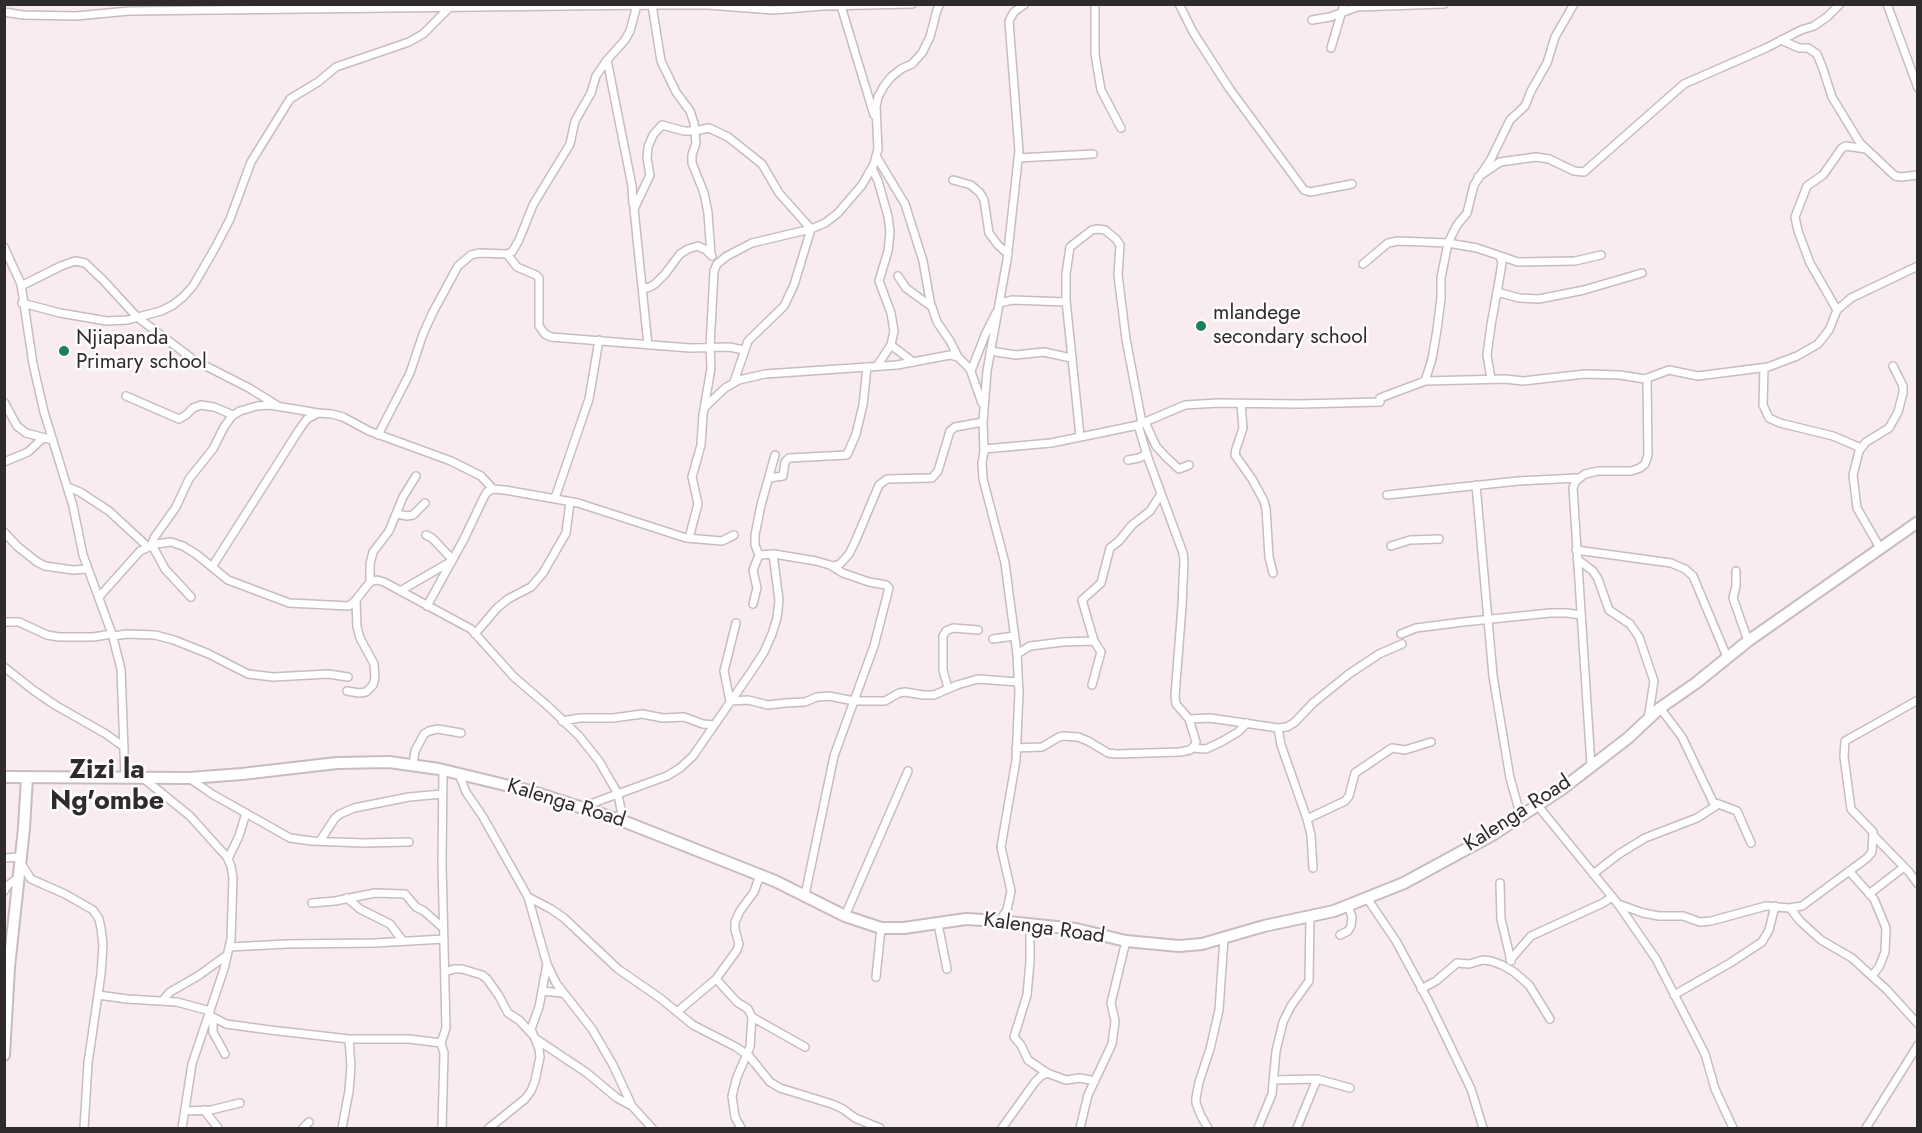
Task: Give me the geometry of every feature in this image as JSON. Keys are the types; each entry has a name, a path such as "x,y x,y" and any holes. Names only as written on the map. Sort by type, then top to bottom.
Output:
{"main road":[{"name":"Kalenga Road","path":"4,777 189,778 337,763 389,762 412,765 530,791 623,821 760,875 845,916 881,928 904,928 966,919 1030,923 1076,929 1126,941 1179,945 1202,944 1264,926 1334,911 1404,883 1494,834 1538,806 1628,738 1660,708 1696,683 1748,641 1917,522"},
{"path":"4,1055 8,936 21,860 27,777"}],"street":[{"path":"4,12 23,15 76,16 129,11 637,5 773,10 912,4"},
{"path":"689,538 698,504 692,477 701,445 711,368 712,279 717,264 752,243 811,229 825,223 838,213 862,185 872,168 878,149 876,107 878,97 884,86 901,69 912,64 922,53 930,37 940,4"},
{"path":"999,921 1007,910 1011,891 1001,847 1015,773 1018,682 1017,654 1005,563 983,478 983,422 990,351 1008,254 1018,158 1009,21 1014,12 1025,4"},
{"path":"1095,4 1095,54 1101,90 1121,128"},
{"path":"1179,4 1183,16 1229,88 1304,190 1310,192 1352,184"},
{"path":"1331,48 1344,4"},
{"path":"1312,20 1341,14 1362,6 1444,4"},
{"path":"1425,381 1432,359 1441,298 1441,278 1448,243 1457,225 1467,213 1473,185 1495,152 1510,120 1526,105 1547,63 1555,36 1574,4"},
{"path":"1478,177 1500,162 1536,157 1549,159 1574,171 1584,172 1684,84 1818,24 1840,4"},
{"path":"1887,4 1917,88"},
{"path":"378,435 410,373 433,312 458,266 471,255 479,253 511,254 519,240 532,205 570,144 579,112 591,93 596,76 630,31 637,5"},
{"path":"652,5 661,61 676,92 690,111 696,143 692,163 704,192 711,255"},
{"path":"841,6 870,105 877,120"},
{"path":"22,303 60,313 107,321 127,320 161,311 173,305 192,285 230,219 255,155 281,111 293,96 318,82 336,67 409,42 432,27 449,8"},
{"path":"1782,40 1799,48 1808,48 1816,54 1832,97 1842,117 1860,143 1894,176 1917,175"},
{"path":"607,60 632,186 648,345"},
{"path":"634,209 649,180 648,147 653,135 661,125 684,131 709,128 728,137 758,161 770,176 779,194 811,229"},
{"path":"1837,310 1810,263 1795,217 1807,186 1823,175 1842,148 1846,146 1866,149"},
{"path":"1018,158 1094,154"},
{"path":"876,156 905,204 923,261 931,306 937,322 947,335 958,357 971,371 984,408"},
{"path":"872,168 888,216 890,232 888,251 879,281 893,323 891,345 877,366"},
{"path":"953,180 971,185 980,193 984,200 989,233 1008,254"},
{"path":"1080,436 1066,302 1066,274 1070,247 1079,238 1098,228 1105,230 1120,245 1118,275 1126,339 1147,453 1171,516 1184,561 1175,696 1176,704 1189,719 1196,742 1192,748"},
{"path":"734,382 744,350 752,336 784,306 797,276 811,229"},
{"path":"1363,264 1388,243 1398,241 1448,243 1477,248 1518,262 1581,261 1601,255"},
{"path":"642,287 648,288 655,284 680,254 688,249 698,246 711,255 717,264"},
{"path":"4,247 21,286 22,303 44,412 68,487 83,555 112,635 121,669 125,778"},
{"path":"507,254 517,267 538,278 539,326 545,334 551,337 648,345 729,347 744,350"},
{"path":"1491,380 1487,355 1502,263 1500,256"},
{"path":"21,286 61,266 75,261 84,263 137,317 199,364 249,388 278,406"},
{"path":"984,449 1051,443 1142,423 1185,405 1299,404 1380,400 1425,381 1523,381 1585,374 1647,378 1669,370 1698,376 1764,368 1797,356 1818,344 1829,330 1837,310 1851,298 1917,266"},
{"path":"1497,292 1519,298 1539,299 1584,290 1642,273"},
{"path":"898,276 906,288 931,306"},
{"path":"971,371 1000,305 1012,300 1066,302"},
{"path":"555,498 589,399 599,340"},
{"path":"891,345 913,362"},
{"path":"990,351 1016,355 1044,352 1071,358"},
{"path":"704,408 724,388 734,382 765,374 877,366 950,355 958,357"},
{"path":"1880,548 1857,508 1853,475 1856,458 1861,448 1866,442 1889,429 1898,412 1903,386 1893,366"},
{"path":"769,478 783,476 785,462 789,458 847,455 856,434 863,405 867,367"},
{"path":"1764,368 1762,405 1769,418 1780,423 1833,436 1861,448"},
{"path":"1387,495 1476,485 1577,478 1598,471 1630,471 1640,468 1648,455 1647,378"},
{"path":"126,396 179,419 201,405 214,407 234,415"},
{"path":"4,402 17,426 26,434 53,440"},
{"path":"1241,404 1243,428 1235,455 1264,501 1268,549 1273,573"},
{"path":"150,546 176,507 189,479 213,449 227,421 234,415 256,406 278,406 343,417 378,435 452,461 481,476 493,489 555,498 689,538 722,540 734,535"},
{"path":"212,567 299,430 307,419 318,413"},
{"path":"830,565 840,564 849,554 879,484 887,479 932,478 938,471 950,431 955,427 983,422"},
{"path":"1142,423 1156,447 1166,458 1179,469 1189,465"},
{"path":"4,462 28,452 43,438"},
{"path":"1128,460 1147,453"},
{"path":"753,604 757,588 753,570 759,555 755,545 755,536 775,455"},
{"path":"99,597 140,551 150,546 171,542 183,546 228,580 289,603 349,606 370,582 371,557 389,531 403,497 416,476"},
{"path":"1577,478 1573,488 1576,550 1591,765"},
{"path":"1476,485 1493,676 1503,743 1521,817"},
{"path":"68,487 109,511 150,546 165,569 190,597"},
{"path":"427,606 484,497 493,489"},
{"path":"1092,685 1101,654 1094,641 1083,599 1101,583 1110,548 1137,520 1150,511 1161,494"},
{"path":"475,633 508,598 531,587 543,573 566,533 570,502"},
{"path":"397,514 413,515 425,503"},
{"path":"4,532 22,550 45,566 73,570 88,569"},
{"path":"426,535 432,538 451,560"},
{"path":"1391,546 1410,540 1439,539"},
{"path":"1576,550 1671,563 1685,569 1693,576 1727,657"},
{"path":"759,555 773,554 816,561 830,565 843,573 886,585 889,588 874,646 834,756 805,895"},
{"path":"580,808 667,776 693,756 764,652 777,618 779,600 773,554"},
{"path":"1577,559 1593,571 1609,610 1630,624 1639,638 1654,681 1648,719"},
{"path":"400,591 451,560"},
{"path":"1736,571 1737,580 1733,598 1748,641"},
{"path":"370,582 377,580 384,582 464,624 475,633 514,677 579,736 599,760 618,794 623,821"},
{"path":"347,691 366,692 373,686 375,678 374,664 360,638 357,627 356,600"},
{"path":"1401,634 1416,628 1550,613 1581,615"},
{"path":"4,622 19,622 59,637 155,635 209,654 248,674 273,677 328,674 348,677"},
{"path":"730,701 724,671 736,623"},
{"path":"948,688 943,670 943,636 946,631 953,628 978,630"},
{"path":"993,639 1014,636"},
{"path":"1017,654 1030,646 1094,641"},
{"path":"1189,719 1210,718 1278,728 1287,727 1366,661 1402,644"},
{"path":"4,667 55,705 124,747"},
{"path":"730,701 748,700 768,705 805,702 817,697 830,696 854,700 885,701 905,692 929,696 978,679 1018,682"},
{"path":"1917,700 1846,739 1843,746 1851,809 1917,884"},
{"path":"1660,708 1682,737 1713,802 1737,811 1751,843"},
{"path":"562,721 642,714 668,718 684,717 703,724 714,725"},
{"path":"1016,748 1042,747 1063,736 1078,737 1109,753 1180,752 1192,748 1206,749 1238,732 1247,723"},
{"path":"1278,728 1281,746 1307,819 1311,835 1313,868"},
{"path":"412,765 415,750 424,734 429,730 438,729 461,733"},
{"path":"1307,819 1345,801 1355,773 1392,748 1405,750 1431,742"},
{"path":"442,770 446,1028 441,1043 444,1053 442,1128"},
{"path":"845,916 908,771"},
{"path":"459,774 466,792 528,897 547,964 562,993 592,1029 632,1106 652,1128"},
{"path":"143,778 190,816 228,859 231,866 233,885 229,947 211,1015 192,1064 182,1128"},
{"path":"189,778 212,794 290,838 363,843 409,842"},
{"path":"320,841 335,818 354,808 409,797 442,794"},
{"path":"1593,874 1645,838 1697,818 1717,805"},
{"path":"1538,806 1618,904 1656,959 1705,1054 1715,1089 1733,1128"},
{"path":"228,859 239,836 246,813"},
{"path":"1618,904 1643,913 1683,916 1700,922 1766,906 1790,908 1802,906 1867,858 1872,852 1874,836"},
{"path":"4,858 21,860 31,879 83,903 93,910 99,919 103,945 88,1063 84,1128"},
{"path":"1869,894 1904,867"},
{"path":"1849,871 1869,894 1886,928 1887,938 1882,961 1872,976"},
{"path":"677,1012 716,979 737,950 739,944 735,922 754,892 760,875"},
{"path":"4,891 18,878"},
{"path":"1500,883 1501,920 1514,972"},
{"path":"312,903 375,893 405,894 416,907 443,928"},
{"path":"528,897 564,918 618,969 660,998 693,1025 746,1054 756,1063 765,1079 776,1086 832,1104 855,1118 880,1128"},
{"path":"1510,960 1531,936 1612,897"},
{"path":"346,898 368,914 390,924 403,941"},
{"path":"1367,898 1396,941 1471,1089 1481,1128"},
{"path":"1340,935 1352,926 1348,905"},
{"path":"1674,995 1762,942 1769,930 1775,906"},
{"path":"1790,908 1815,935 1852,958 1872,976 1917,1024"},
{"path":"1258,1128 1269,1106 1276,1051 1283,1022 1291,1006 1310,980 1310,916"},
{"path":"1030,923 1027,995 1014,1037 1021,1045 1028,1060 1047,1073 1066,1080 1080,1078 1095,1081"},
{"path":"938,924 947,969"},
{"path":"876,977 881,928"},
{"path":"1209,1128 1201,1116 1196,1098 1198,1082 1210,1049 1219,1010 1224,938"},
{"path":"229,947 444,939"},
{"path":"1080,1128 1088,1095 1112,1044 1115,1022 1111,1003 1126,941"},
{"path":"163,1000 170,992 227,956"},
{"path":"1421,989 1436,981 1452,965 1461,962 1469,964 1483,960 1491,961 1514,972 1529,985 1550,1019"},
{"path":"489,1128 525,1099 531,1091 540,1057 531,1029 539,1007 547,964"},
{"path":"445,972 462,969 482,975 487,979 508,1013 519,1020 533,1036 617,1098 632,1106"},
{"path":"716,979 737,1002 748,1009 752,1017 750,1047 737,1077 732,1096 736,1121 741,1128"},
{"path":"542,991 562,993"},
{"path":"98,995 190,1004 226,1024 349,1039 409,1039 441,1043"},
{"path":"211,1015 213,1032 225,1054"},
{"path":"752,1017 805,1047"},
{"path":"342,1128 351,1066 349,1039"},
{"path":"1866,1128 1917,1045"},
{"path":"1002,1128 1037,1079 1047,1073"},
{"path":"1274,1080 1317,1079 1350,1088"},
{"path":"1297,1128 1317,1079"},
{"path":"185,1111 204,1110 240,1102"},
{"path":"204,1110 218,1128"},
{"path":"303,1128 309,1122"}],"place":[{"name":"mlandege secondary school","path":"1201,326"},
{"name":"Njiapanda Primary school","path":"64,351"}],"district":[{"name":"Zizi la Ng'ombe","path":"107,786"}]}
